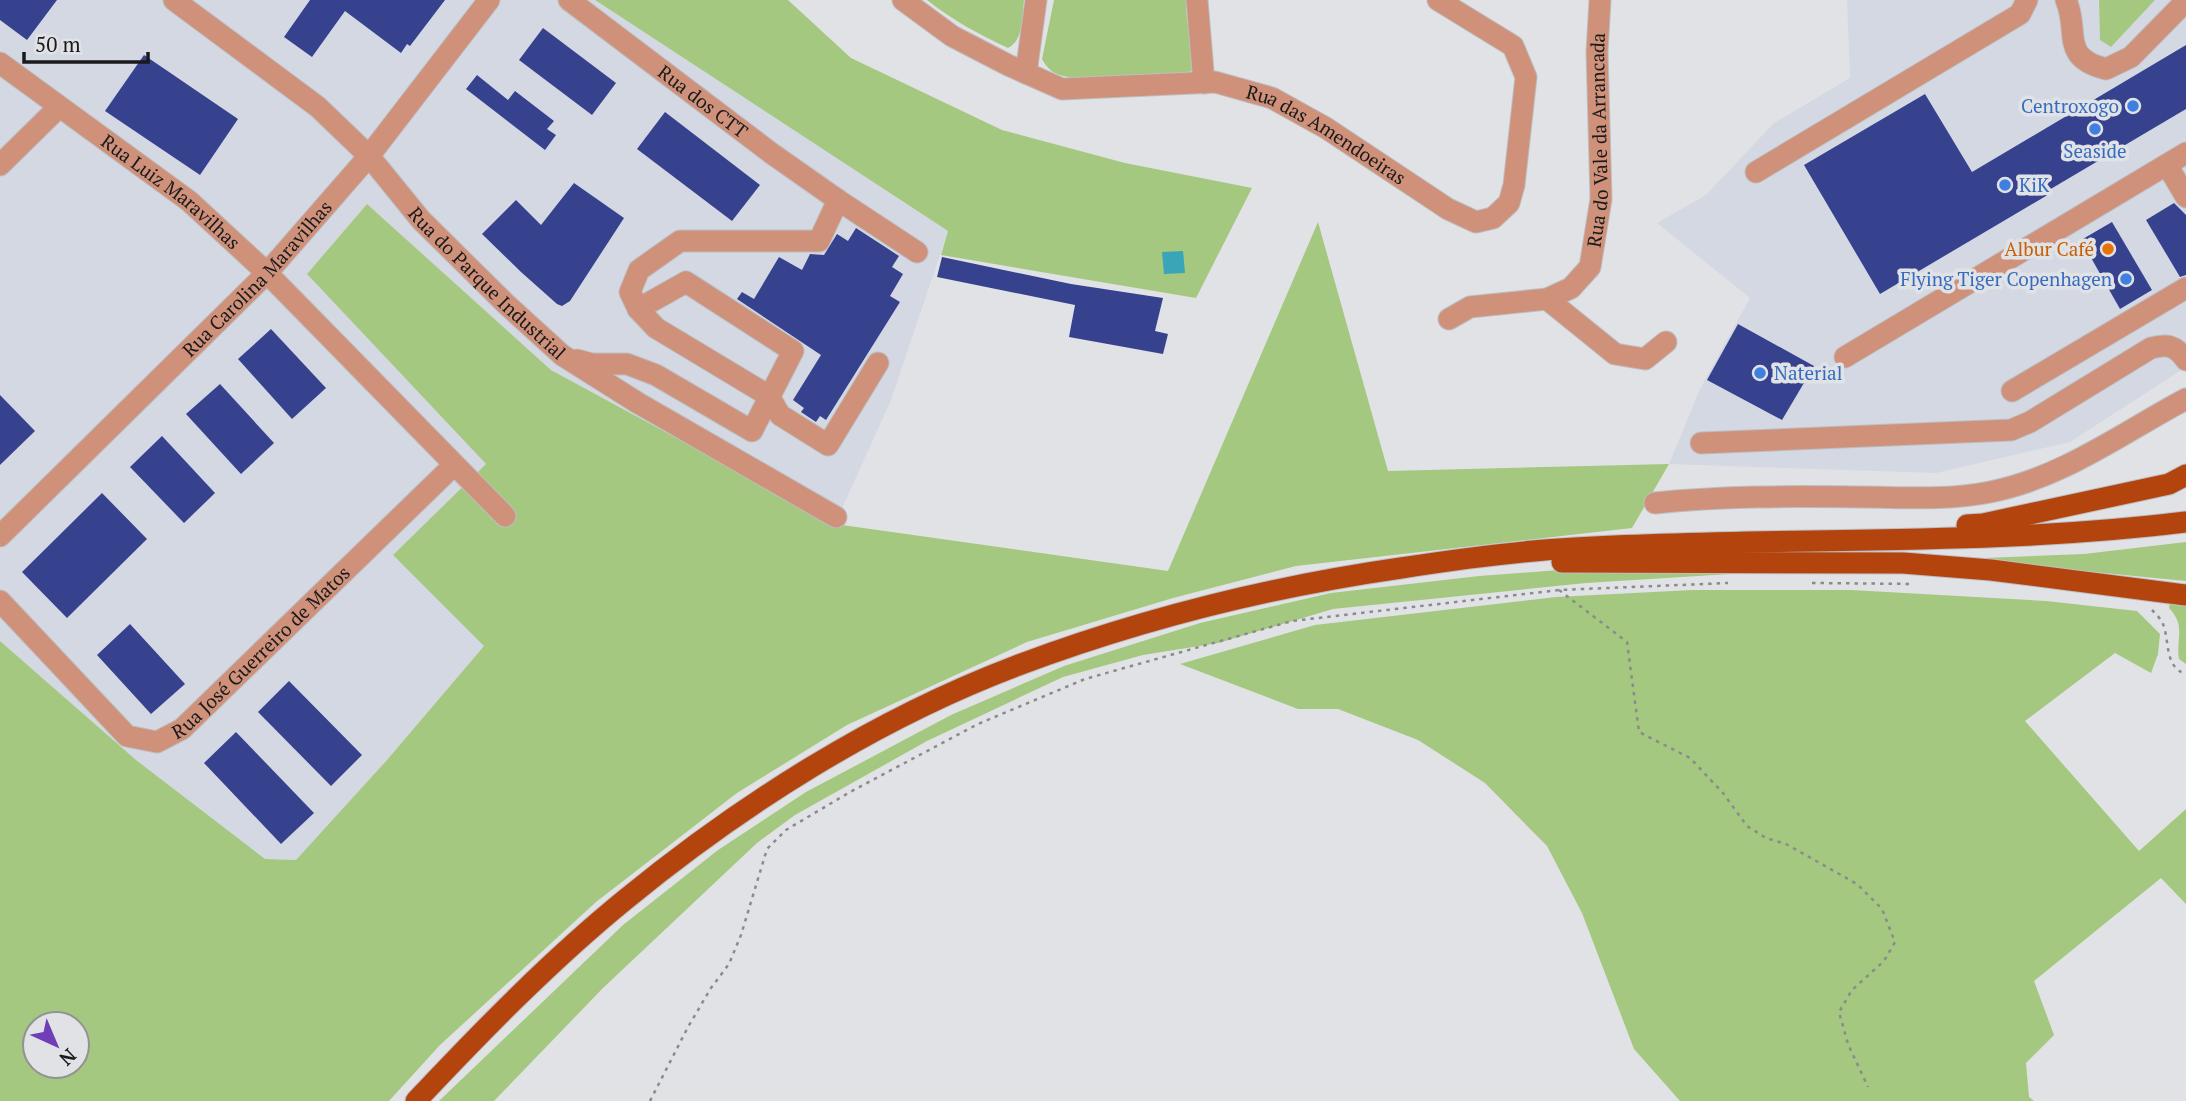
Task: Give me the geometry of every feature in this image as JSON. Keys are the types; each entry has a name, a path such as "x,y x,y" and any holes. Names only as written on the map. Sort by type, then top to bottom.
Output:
{"main road":[{"path":"1494,558 1716,533 1904,529 1983,524 2169,484 2186,475"},
{"path":"416,1101 482,1031 556,959 627,898 761,801 851,745 933,702 1013,667 1118,630 1225,600 1325,579 1413,566 1642,545 2019,536 2186,522"},
{"path":"1494,558 1880,551 2032,545 2186,531"},
{"path":"1494,558 1903,563 1991,570 2186,595"}],"street":[{"name":"Rua do Parque Industrial","path":"174,0 318,107 369,156 421,220 562,355 639,403 836,517"},
{"name":"Rua Carolina Maravilhas","path":"0,536 267,273 369,156 489,0"},
{"name":"Rua dos CTT","path":"569,0 771,153 917,252"},
{"name":"Rua das Amendoeiras","path":"902,0 952,36 1062,89 1215,82 1272,99 1326,128 1448,209 1476,222 1493,218 1509,202 1514,185 1526,77 1513,46 1438,0"},
{"path":"1026,73 1036,0"},
{"path":"1197,0 1204,83"},
{"name":"Rua do Vale da Arrancada","path":"1449,319 1470,307 1547,299 1571,288 1590,267 1601,199 1597,52 1601,0"},
{"path":"1756,172 2020,14 2026,0"},
{"path":"2066,0 2074,47 2089,64 2106,69 2131,57 2186,1"},
{"name":"Rua Luiz Maravilhas","path":"0,64 189,201 267,273 505,516"},
{"path":"0,165 59,107"},
{"path":"1845,357 2186,153"},
{"path":"2167,165 2186,197"},
{"path":"838,200 819,241 680,241 639,270 630,292 638,309 656,328 769,396 780,415 828,445 878,363"},
{"path":"562,355 592,364 627,364 656,375 752,431 793,351 686,282 638,309"},
{"path":"2012,391 2186,288"},
{"path":"1547,299 1615,354 1645,359 1666,342"},
{"path":"1701,443 2011,430 2030,422 2151,348 2167,344 2178,349 2186,360"},
{"path":"1655,503 1710,497 1760,496 1951,498 1991,492 2025,483 2063,468 2186,398"},
{"name":"Rua José Guerreiro de Matos","path":"0,601 127,736 157,742 182,729 454,465"}],"path":[{"path":"650,1101 688,1027 729,964 741,935 767,849 786,830 850,792 978,724 1085,679 1292,621 1559,590 1732,583"},
{"path":"1802,583 1926,585"},
{"path":"1559,590 1627,642 1639,732 1690,758 1723,793 1747,826 1766,838 1786,844 1857,884 1882,909 1895,942 1884,961 1852,990 1839,1012 1849,1044 1868,1087"},
{"path":"2149,607 2163,622 2169,658 2178,671 2186,674"}],"shaded area":[{"path":"0,0 595,0 948,231 891,400 835,524 551,370 367,204 307,274 486,464 393,555 485,645 387,760 296,860 265,859 136,760 0,641"},
{"path":"1847,0 2099,0 2100,40 2111,47 2155,0 2186,0 2186,367 2070,442 1936,473 1669,464 1700,389 1750,298 1657,223 1706,195 1774,123 1850,78"}],"green space":[{"path":"595,0 788,0 851,58 1002,130 1125,163 1252,188 1196,298 941,255 948,231"},
{"path":"927,0 1024,0 1020,34 1008,48 966,27"},
{"path":"1054,0 1186,0 1193,70 1183,75 1118,79 1084,79 1055,73 1042,59"},
{"path":"2099,0 2155,0 2111,47 2100,40"},
{"path":"367,204 551,370 835,524 1168,571 1318,222 1388,471 1669,464 1632,528 1296,566 1173,598 1027,642 847,725 737,793 596,902 440,1045 389,1101 0,1101 0,641 136,760 265,859 296,860 387,760 484,646 393,555 486,464 307,274"},
{"path":"2186,542 2186,581 1960,559 2084,554"},
{"path":"1559,570 1730,574 1586,583 1333,609 1218,643 1143,655 1063,677 927,741 795,815 757,843 603,988 494,1101 439,1101 623,925 718,850 806,792 951,715 1064,666 1200,623 1331,593"},
{"path":"1692,590 1851,590 2046,601 2137,611 2160,634 2158,654 2151,673 2115,653 2025,721 2139,851 2186,809 2186,904 2161,878 2034,981 2054,1035 2026,1063 2029,1097 2034,1101 1680,1101 1634,1049 1582,913 1547,846 1485,783 1418,740 1338,709 1298,709 1180,664 1315,625 1556,597"},
{"path":"2170,602 2186,602 2186,664 2179,659 2179,626 2169,608"}],"water":[{"path":"1183,251 1185,273 1164,274 1162,252"}],"building":[{"path":"0,0 57,0 27,40 0,20"},
{"path":"310,0 445,0 410,46 407,44 401,53 345,11 312,57 284,37"},
{"path":"543,28 616,83 592,115 519,60"},
{"path":"2186,45 2186,109 1880,294 1804,165 1925,94 1972,172"},
{"path":"144,55 238,119 200,175 105,111"},
{"path":"477,75 508,100 515,91 554,121 547,129 556,135 545,150 466,89"},
{"path":"665,112 760,185 732,221 637,149"},
{"path":"574,183 624,218 570,301 562,306 521,272 482,234 516,200 541,225"},
{"path":"2174,203 2186,215 2186,275 2180,277 2146,220"},
{"path":"2112,222 2152,290 2120,309 2081,240"},
{"path":"856,228 899,256 892,267 903,274 890,296 900,302 826,420 820,416 816,422 801,412 804,408 793,400 821,355 737,299 742,292 754,299 779,257 802,270 810,254 824,255 837,234 848,241"},
{"path":"942,257 1071,284 1163,298 1155,331 1168,334 1163,354 1069,337 1075,305 937,277"},
{"name":"Naterial","path":"1738,324 1814,366 1782,420 1707,380"},
{"path":"271,329 326,388 292,419 238,359"},
{"path":"220,384 274,443 241,474 186,414"},
{"path":"0,395 35,431 0,465"},
{"path":"162,436 215,493 184,523 130,467"},
{"path":"102,493 147,539 67,618 22,572"},
{"path":"130,624 185,684 151,714 97,655"},
{"path":"289,681 362,755 331,786 258,712"},
{"path":"236,732 314,813 281,844 204,763"}],"place":[{"name":"Centroxogo","path":"2133,106"},
{"name":"Seaside","path":"2095,129"},
{"name":"KiK","path":"2005,185"},
{"name":"Albur Café","path":"2108,249"},
{"name":"Flying Tiger Copenhagen","path":"2126,279"},
{"name":"Naterial","path":"1760,373"}]}
